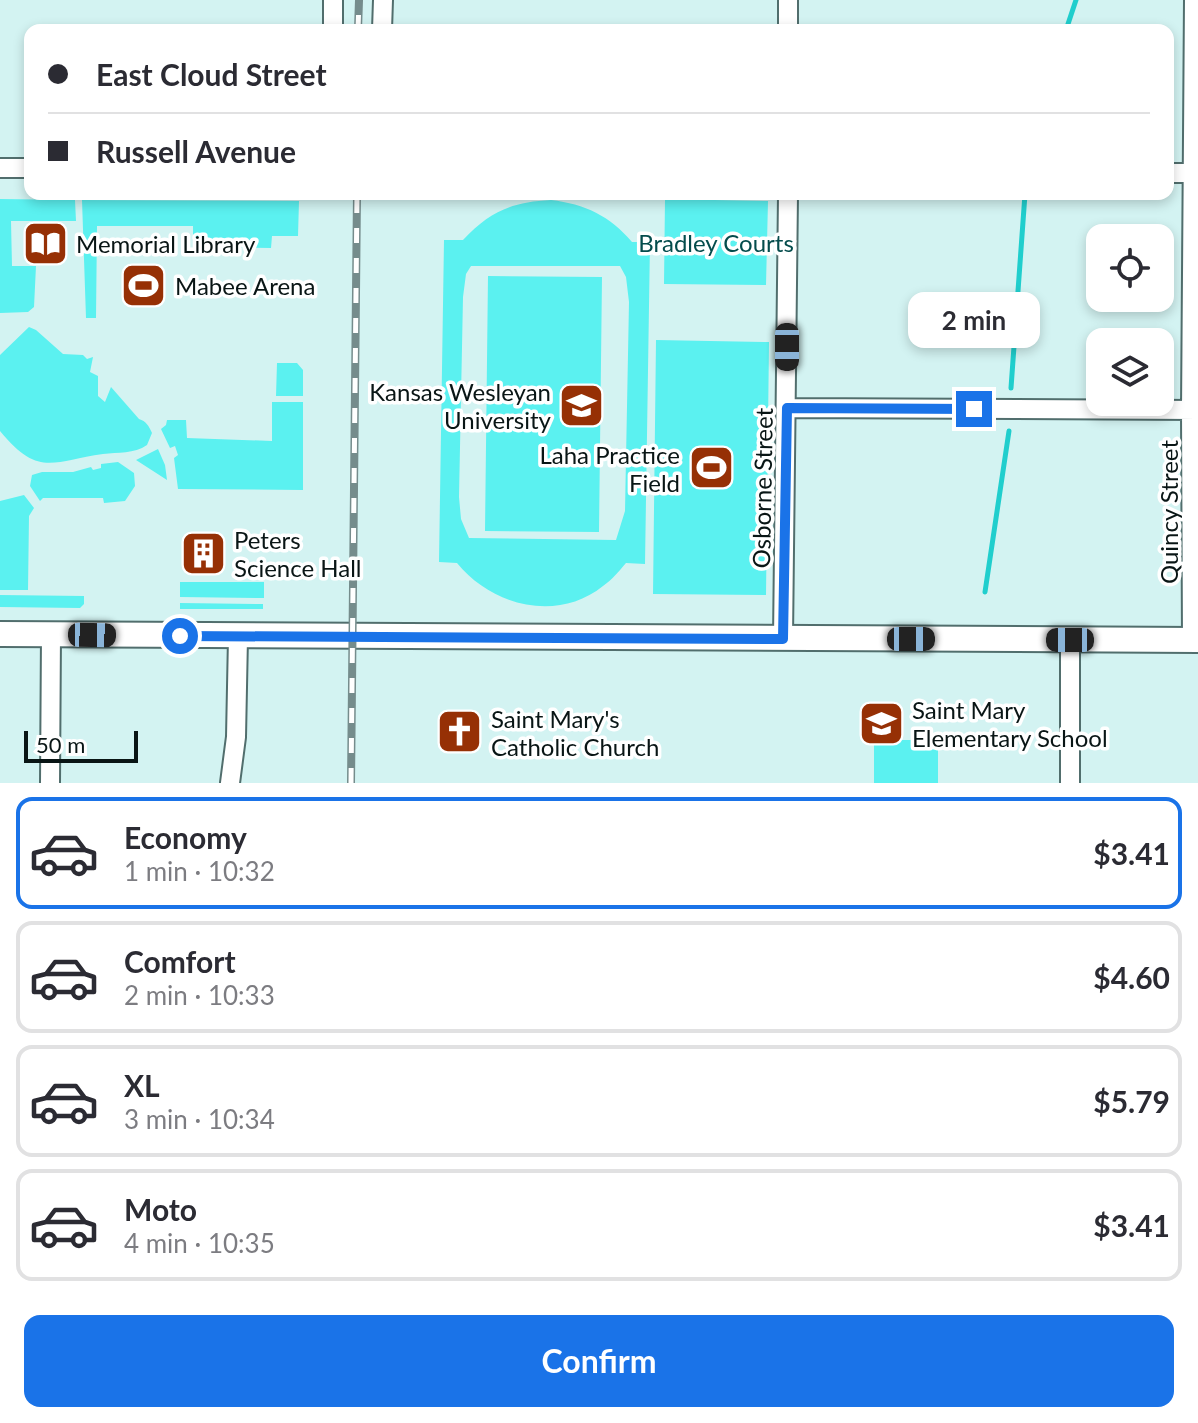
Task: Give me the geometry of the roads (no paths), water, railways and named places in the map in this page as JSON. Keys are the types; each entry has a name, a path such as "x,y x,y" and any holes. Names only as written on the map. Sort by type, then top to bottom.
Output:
{"main road":[{"path":"0,634 1195,640"}],"street":[{"path":"333,0 333,24"},
{"path":"382,24 383,0"},
{"path":"788,0 788,24"},
{"name":"Quincy Street","path":"1194,0 1195,640"},
{"path":"0,168 24,168"},
{"path":"1174,173 1195,173"},
{"name":"Osborne Street","path":"783,639 788,200"},
{"path":"787,408 1194,410"},
{"path":"50,783 51,634"},
{"path":"230,783 236,737 238,637"},
{"path":"1070,640 1070,783"}],"waterway":[{"path":"1068,24 1076,0"},
{"path":"1011,388 1025,200"},
{"path":"985,592 1009,431"}],"railway":[{"path":"358,24 359,0"},
{"path":"351,783 357,200"}],"place":[{"name":"Memorial Library","path":"45,243"},
{"name":"Mabee Arena","path":"144,285"},
{"name":"Kansas Wesleyan University","path":"582,405"},
{"name":"Laha Practice Field","path":"711,468"},
{"name":"Peters Science Hall","path":"203,553"},
{"name":"Saint Mary Elementary School","path":"881,723"},
{"name":"Saint Mary's Catholic Church","path":"460,732"}],"park label":[{"name":"Bradley Courts","path":"716,242"}]}
